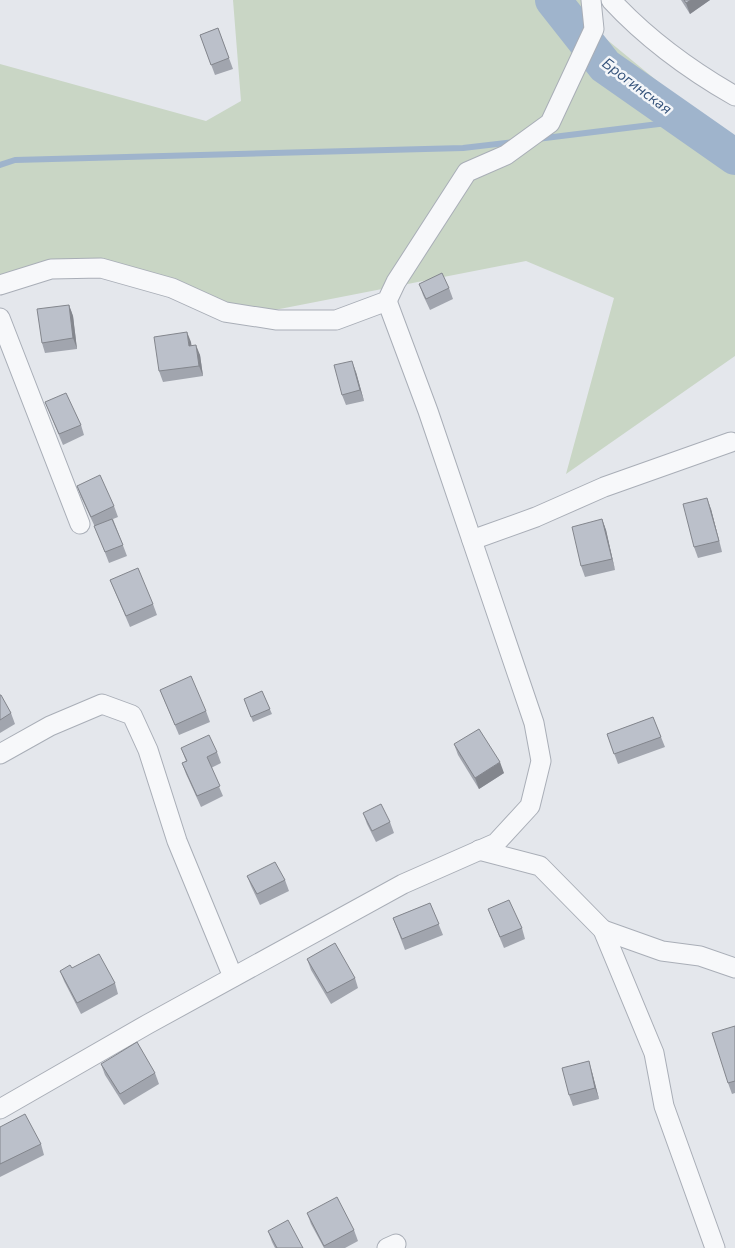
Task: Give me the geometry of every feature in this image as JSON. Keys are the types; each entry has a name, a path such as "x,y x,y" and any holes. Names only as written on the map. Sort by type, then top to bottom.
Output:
{"street":[{"path":"0,285 51,269 101,268 172,288 225,312 277,320 336,320 387,301 396,282 467,172 506,155 550,124 594,29 591,0"},
{"path":"611,0 631,22 693,72 735,96"},
{"path":"0,1110 233,977 403,884 496,843 530,806 542,761 534,723 472,540 387,301"},
{"path":"0,318 80,524"},
{"path":"472,540 536,516 604,487 731,442"},
{"path":"0,754 50,726 102,704 132,715 148,750 177,841 233,977"},
{"path":"480,850 540,866 603,930 654,1053 664,1106 715,1248"},
{"path":"603,930 662,952 700,956 735,968"}],"green space":[{"path":"233,0 585,0 594,29 735,145 735,356 566,474 614,298 526,261 249,315 69,266 0,285 0,64 206,121 241,101"}],"building":[{"path":"218,28 229,58 211,65 200,35"},
{"path":"442,273 449,288 426,299 419,284"},
{"path":"69,305 73,338 42,343 37,309"},
{"path":"187,332 189,346 196,345 199,366 159,371 154,337"},
{"path":"352,361 360,390 342,395 334,365"},
{"path":"66,393 81,425 59,434 45,402"},
{"path":"100,475 114,506 91,517 77,486"},
{"path":"707,498 719,541 694,547 683,504"},
{"path":"112,519 123,545 105,552 94,526"},
{"path":"602,519 612,559 581,566 572,527"},
{"path":"138,568 153,604 126,616 110,580"},
{"path":"191,676 206,711 175,725 160,690"},
{"path":"262,691 270,709 251,717 244,699"},
{"path":"0,695 11,713 0,720"},
{"path":"653,717 661,737 614,754 607,734"},
{"path":"479,729 500,762 475,778 454,744"},
{"path":"209,735 217,752 207,757 220,786 197,796 182,763 187,761 181,748"},
{"path":"381,804 390,822 372,831 363,813"},
{"path":"275,862 285,880 257,894 247,876"},
{"path":"509,900 522,928 500,937 488,909"},
{"path":"430,903 439,924 402,939 393,918"},
{"path":"335,943 355,978 327,993 307,959"},
{"path":"99,954 115,983 77,1003 60,971 70,965 72,968"},
{"path":"735,1026 735,1081 728,1083 712,1033"},
{"path":"137,1042 155,1073 120,1094 101,1064"},
{"path":"589,1061 595,1088 569,1095 562,1068"},
{"path":"25,1114 41,1144 0,1164 0,1127"},
{"path":"337,1197 354,1230 324,1246 307,1213"},
{"path":"288,1220 303,1248 277,1248 268,1231"}],"waterway":[{"name":"Брогинская","path":"553,0 605,66 735,157"},
{"path":"537,139 683,121"},
{"path":"0,165 15,160 463,148 515,142"}]}
